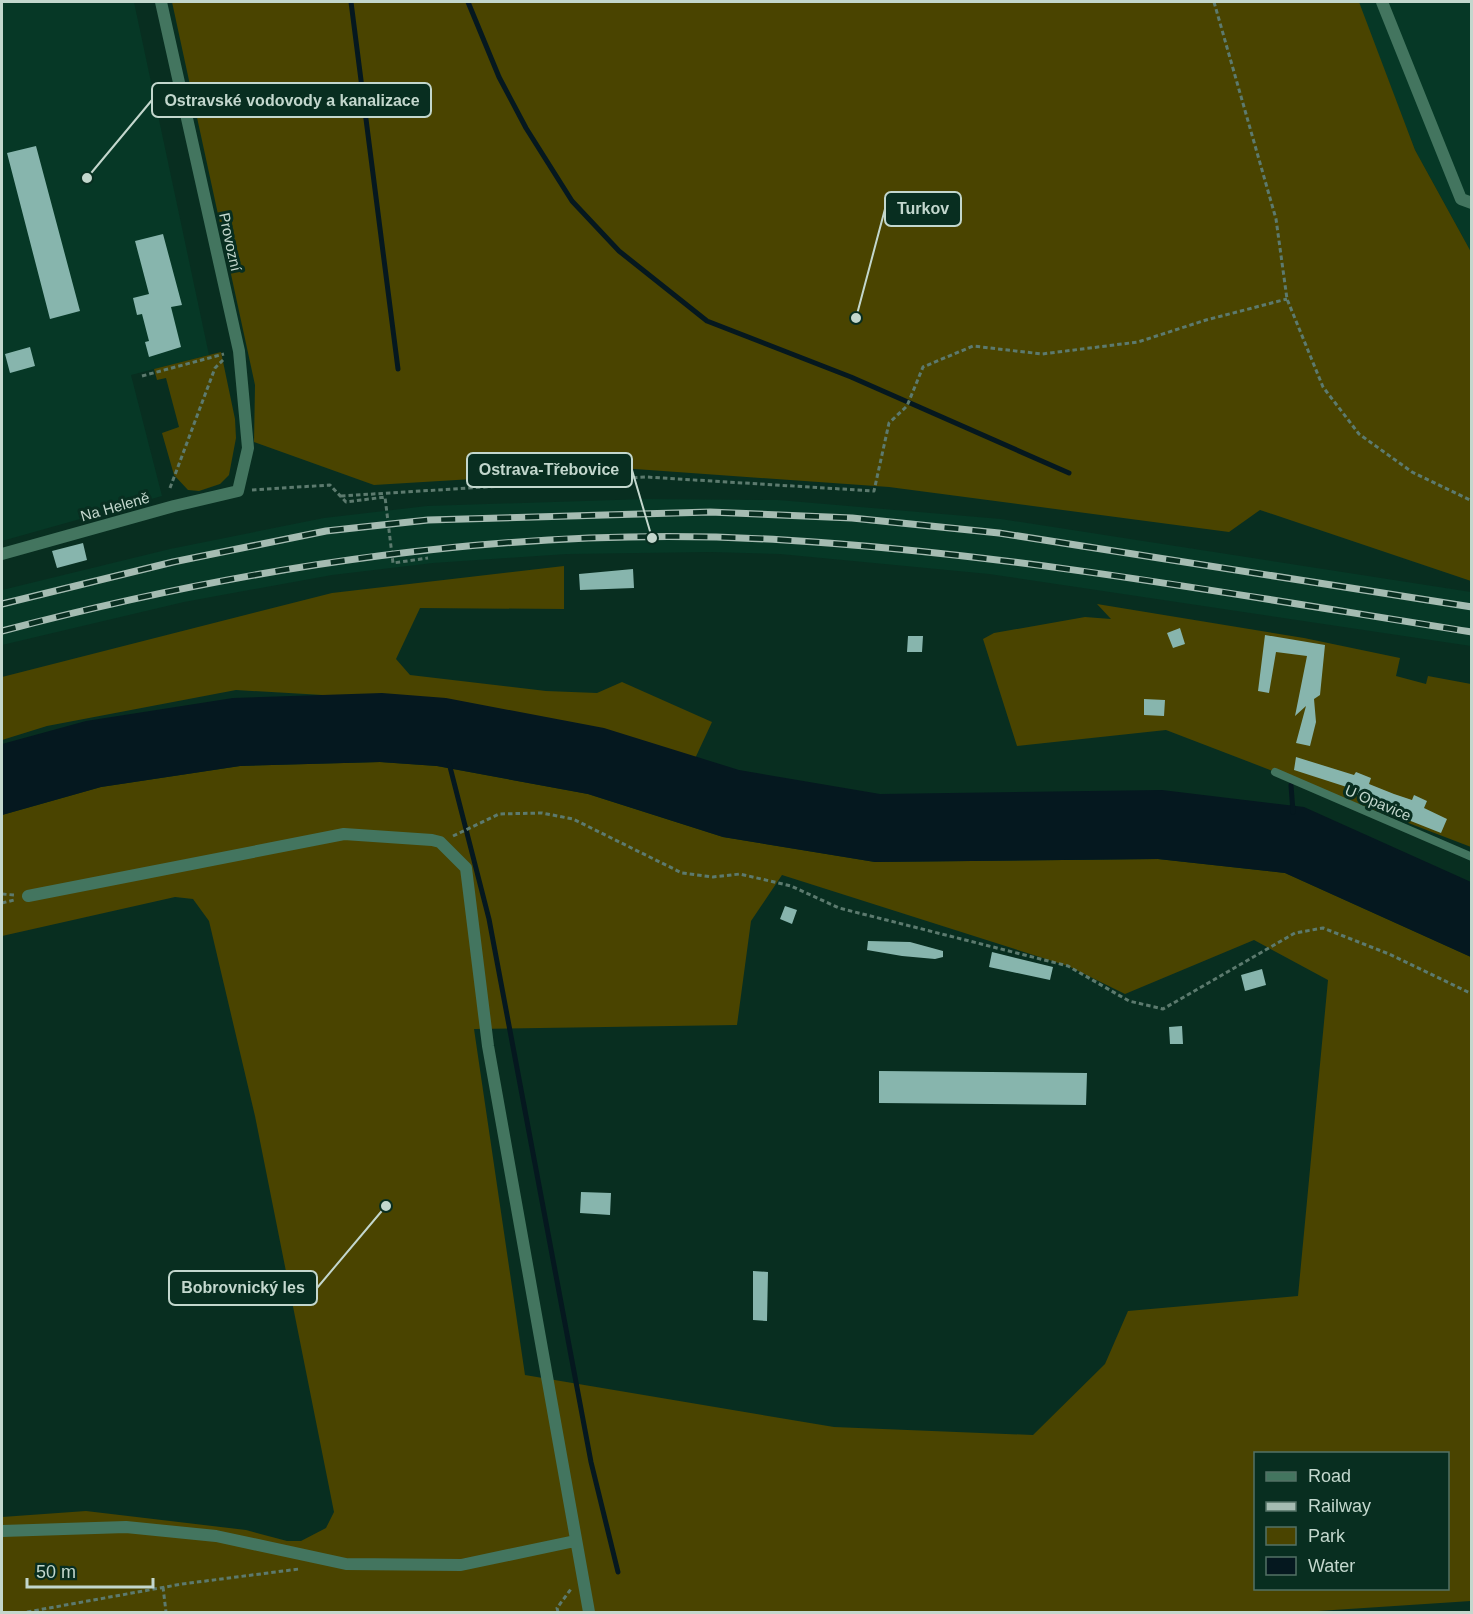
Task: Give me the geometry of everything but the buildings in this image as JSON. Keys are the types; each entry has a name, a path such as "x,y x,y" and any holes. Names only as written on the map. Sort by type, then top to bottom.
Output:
{"street":[{"name":"Provozní","path":"161,2 239,351 248,448 238,491"},
{"path":"1382,2 1461,200 1472,203"},
{"name":"Na Heleně","path":"2,554 174,506 238,491"},
{"path":"28,896 344,834 440,842 466,868 488,1046 589,1612"},
{"path":"2,1531 126,1527 216,1536 346,1564 461,1565 575,1542"}],"lane":[{"name":"U Opavice","path":"1275,772 1472,857"}],"path":[{"path":"1214,2 1276,219 1287,298 1323,387 1359,434 1412,472 1472,501"},
{"path":"341,496 646,477 874,491 889,423 907,406 923,367 973,346 1042,354 1138,342 1206,320 1287,298"},
{"path":"142,376 225,356 215,368 170,489"},
{"path":"238,491 330,485 346,502 385,498 393,563 428,558"},
{"path":"440,842 499,814 542,813 573,819 682,873 713,877 740,874 790,886 839,908 1068,966 1129,1001 1163,1010 1295,933 1323,928 1389,954 1472,994"},
{"path":"27,1612 163,1587 311,1568"},
{"path":"558,1612 557,1608 581,1576"},
{"path":"163,1587 166,1612"}],"shaded area":[{"path":"2,2 134,2 209,355 131,375 162,496 2,541"},
{"path":"1358,2 1471,2 1471,252 1415,150"},
{"path":"646,499 778,500 1001,519 1471,592 1471,646 989,574 780,554 710,552 567,554 433,563 332,575 184,602 2,645 2,590 170,549 324,518 427,506"}],"green space":[{"path":"172,2 1359,2 1415,150 1471,252 1471,581 1260,510 1229,532 889,487 635,469 374,485 254,442 255,385"},
{"path":"221,352 235,419 236,438 229,475 220,484 199,491 188,490 174,475 162,433 179,427 166,378 157,380 154,369"},
{"path":"564,566 564,609 420,608 396,659 410,675 546,691 597,693 622,682 712,722 692,765 443,702 236,690 47,726 2,740 2,677 332,593"},
{"path":"1097,604 1304,638 1400,658 1396,676 1426,684 1428,676 1471,684 1471,847 1166,730 1017,746 983,639 994,633 1085,617 1111,619"},
{"path":"380,762 437,766 588,794 723,837 875,862 1158,859 1285,873 1471,957 1471,1601 1303,1612 2,1612 2,1517 86,1511 246,1530 287,1541 301,1541 326,1528 334,1512 255,1116 209,921 193,899 175,897 2,936 2,815 101,787 240,766","holes":["782,875 1068,966 1125,994 1254,940 1328,980 1298,1296 1128,1311 1105,1364 1033,1435 834,1427 525,1375 474,1029 737,1025 751,921"]}],"water":[{"path":"382,693 446,698 604,728 739,770 880,794 1162,790 1304,807 1471,882 1471,957 1285,873 1158,859 875,862 723,837 588,794 437,766 380,762 240,766 101,787 2,815 2,744 86,721 233,698"}],"waterway":[{"path":"351,2 398,369"},
{"path":"468,2 499,77 526,128 572,201 619,251 707,321 851,377 1069,473"},
{"path":"449,763 489,919 591,1462 618,1572"},
{"path":"1291,785 1293,812"}],"railway":[{"path":"2,604 173,562 326,531 428,520 710,512 852,518 999,533 1472,607"},
{"path":"2,631 194,586 390,554 488,544 587,538 685,537 784,540 957,555 1129,578 1472,632"}],"place":[{"name":"Ostravské vodovody a kanalizace","path":"87,178"},
{"name":"Turkov","path":"856,318"},
{"name":"Ostrava-Třebovice","path":"652,538"},
{"name":"Bobrovnický les","path":"386,1206"}]}
